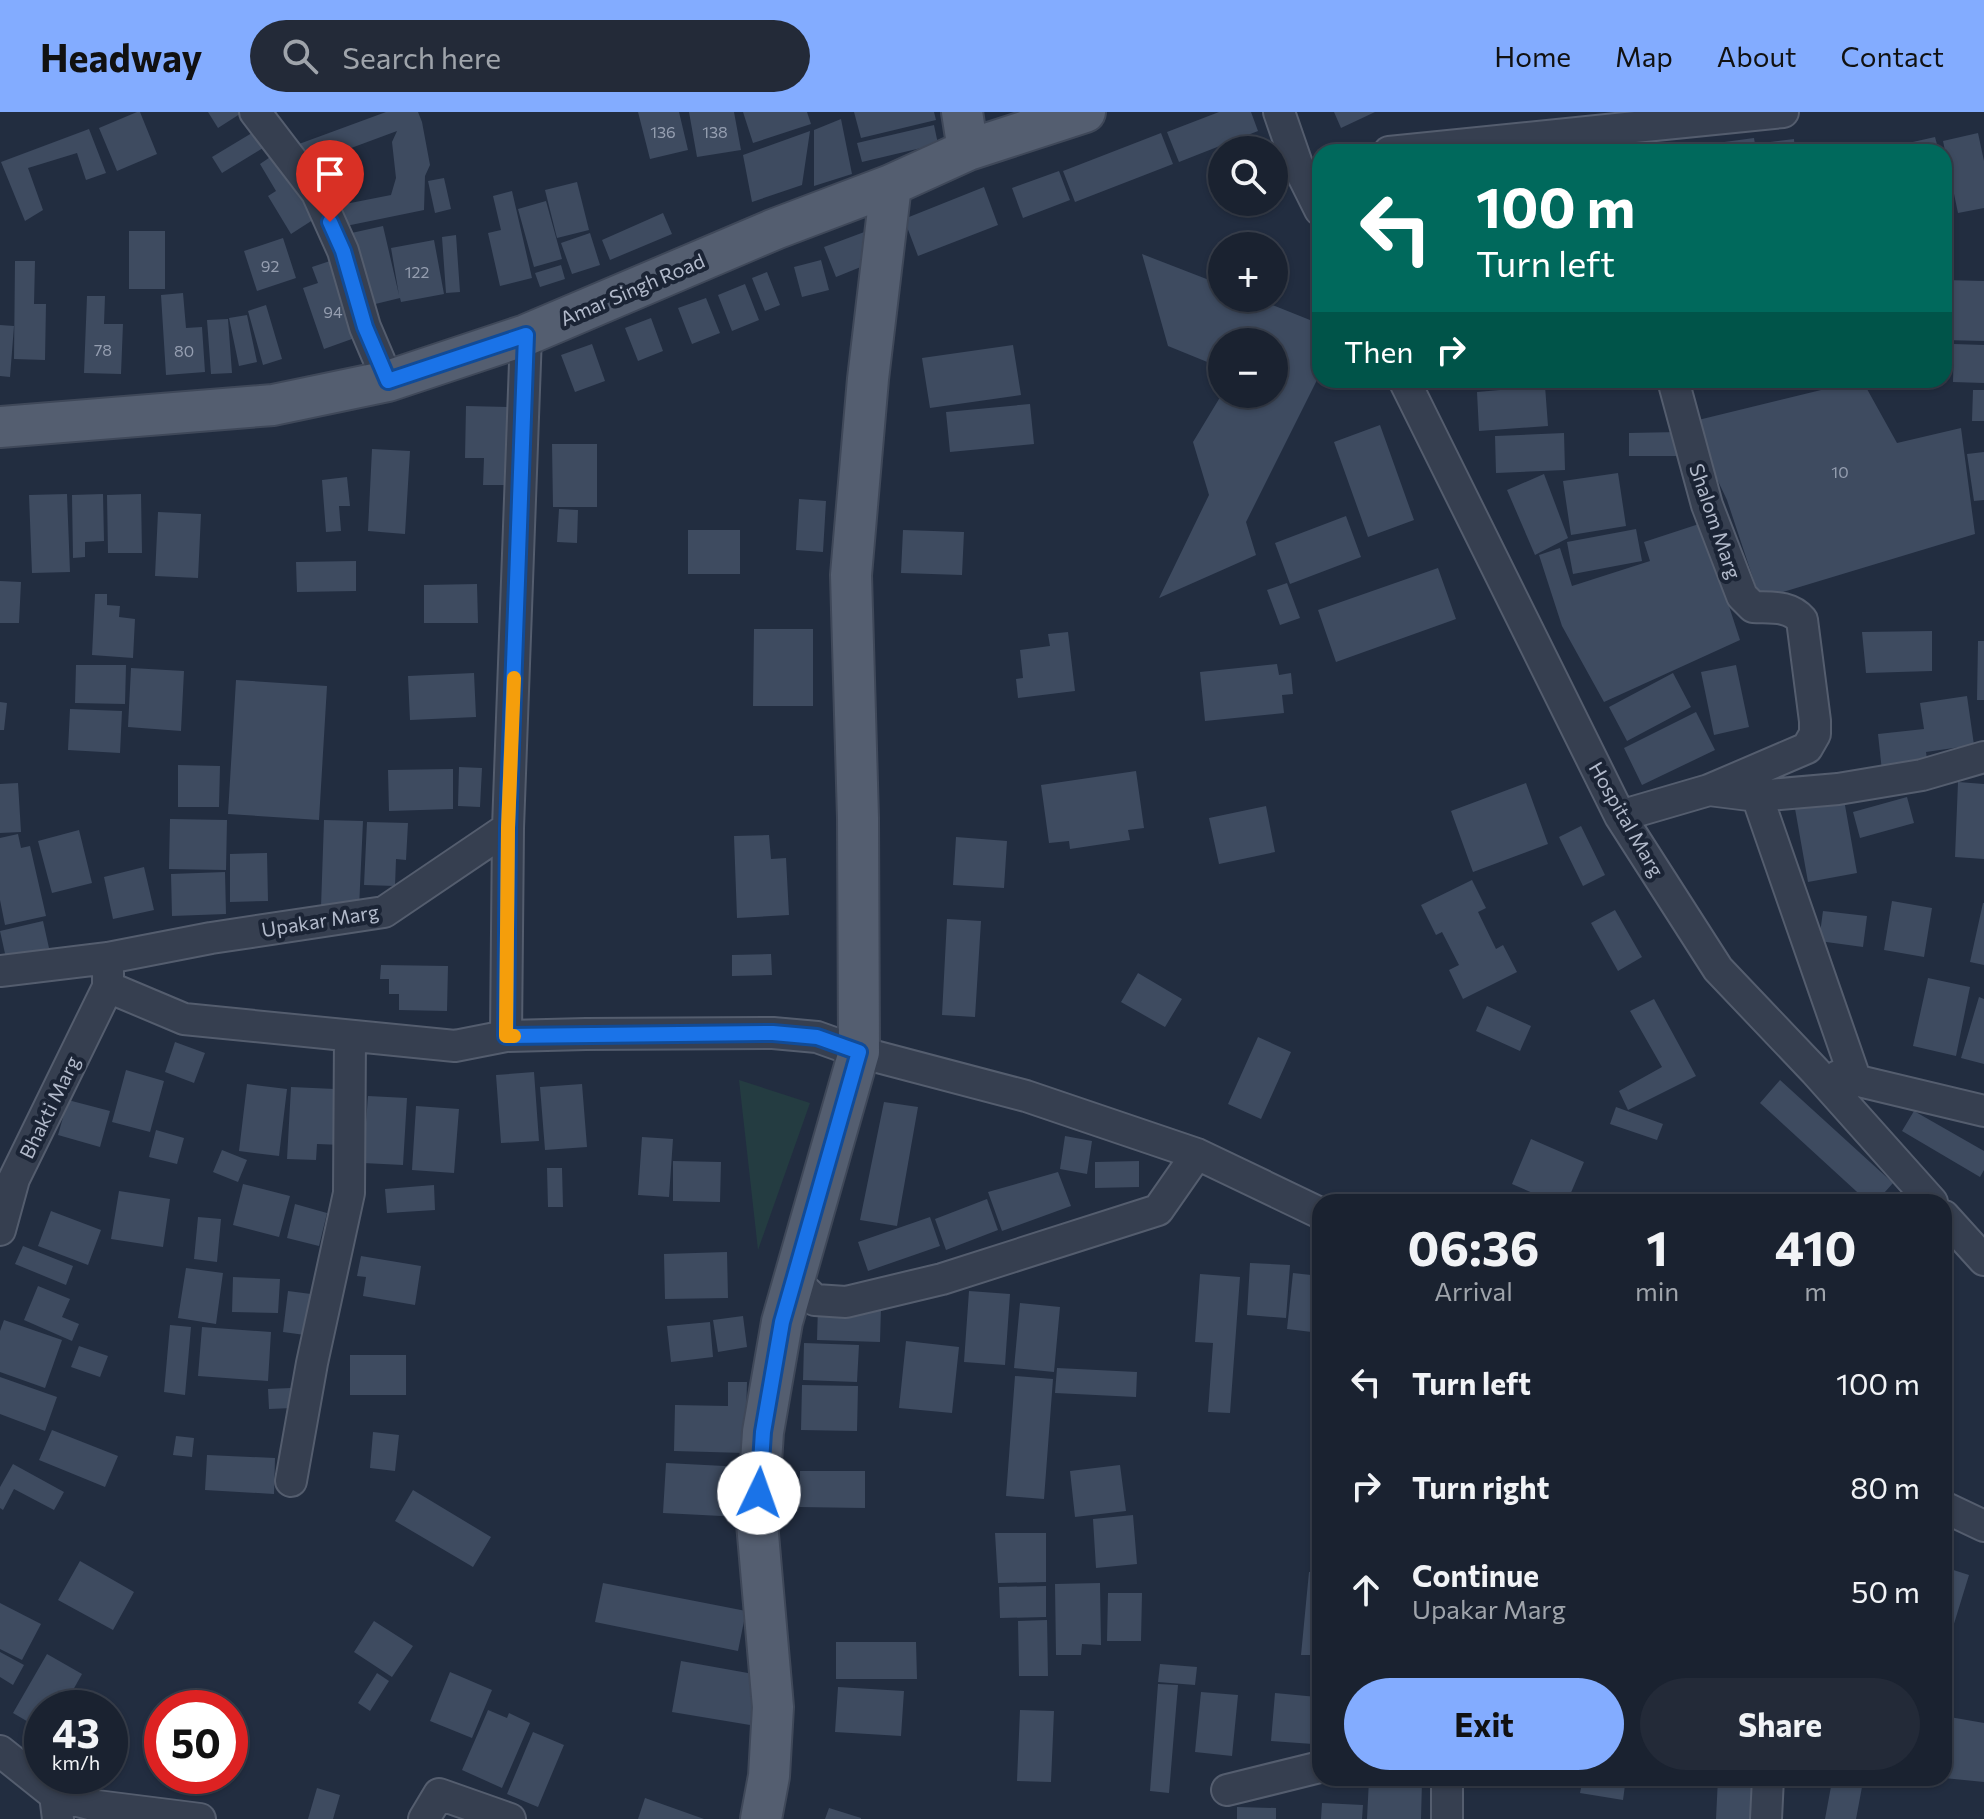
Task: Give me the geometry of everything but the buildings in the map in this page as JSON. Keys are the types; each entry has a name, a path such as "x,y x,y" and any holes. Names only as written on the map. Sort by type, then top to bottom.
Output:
{"main road":[{"path":"965,131 1085,112"},
{"name":"Amar Singh Road","path":"0,427 273,405 388,381 526,335 775,229 891,185 965,131"},
{"path":"761,1819 769,1776 773,1707 757,1523 763,1432 782,1322 859,1052 858,818 851,575 868,379 891,185"}],"street":[{"path":"255,112 317,193 343,251 365,327 388,381"},
{"path":"1279,112 1308,162"},
{"path":"1468,144 1783,112"},
{"path":"506,1036 508,828 526,335"},
{"name":"Hospital Marg","path":"1408,388 1620,816 1718,969 1925,1194"},
{"name":"Shalom Marg","path":"1675,388 1707,505 1742,596 1753,607 1786,608 1802,620 1815,721 1815,734 1807,748 1709,790"},
{"path":"1620,816 1709,790 1757,796 1838,789 1922,775 1984,757"},
{"path":"1757,796 1856,1081"},
{"name":"Upakar Marg","path":"0,971 108,972 211,938 384,912 508,828"},
{"path":"108,972 184,1019 455,1046 506,1036 773,1033 817,1037 859,1052 1026,1096 1197,1154 1312,1209"},
{"name":"Bhakti Marg","path":"0,1230 7,1177 108,972"},
{"path":"291,1481 312,1363 349,1193 350,1036"},
{"path":"1815,1071 1984,1111"},
{"path":"795,1281 815,1300 846,1302 942,1279 1158,1210 1197,1154"},
{"path":"1952,1225 1984,1260"},
{"path":"1952,1511 1984,1526"},
{"path":"0,1751 56,1807 97,1806 200,1819"},
{"path":"1227,1790 1312,1769"},
{"path":"1447,1786 1447,1819"},
{"path":"1766,1819 1768,1786"},
{"path":"424,1819 439,1794 510,1819"}],"green space":[{"path":"739,1080 810,1103 758,1250"}],"slow traffic":[{"path":"514,678 508,828 506,1036 514,1036"}],"route":[{"path":"330,222 343,251 365,327 388,381 526,335 508,828 506,1036 773,1033 817,1037 859,1052 782,1322 763,1432 759,1493"}]}
